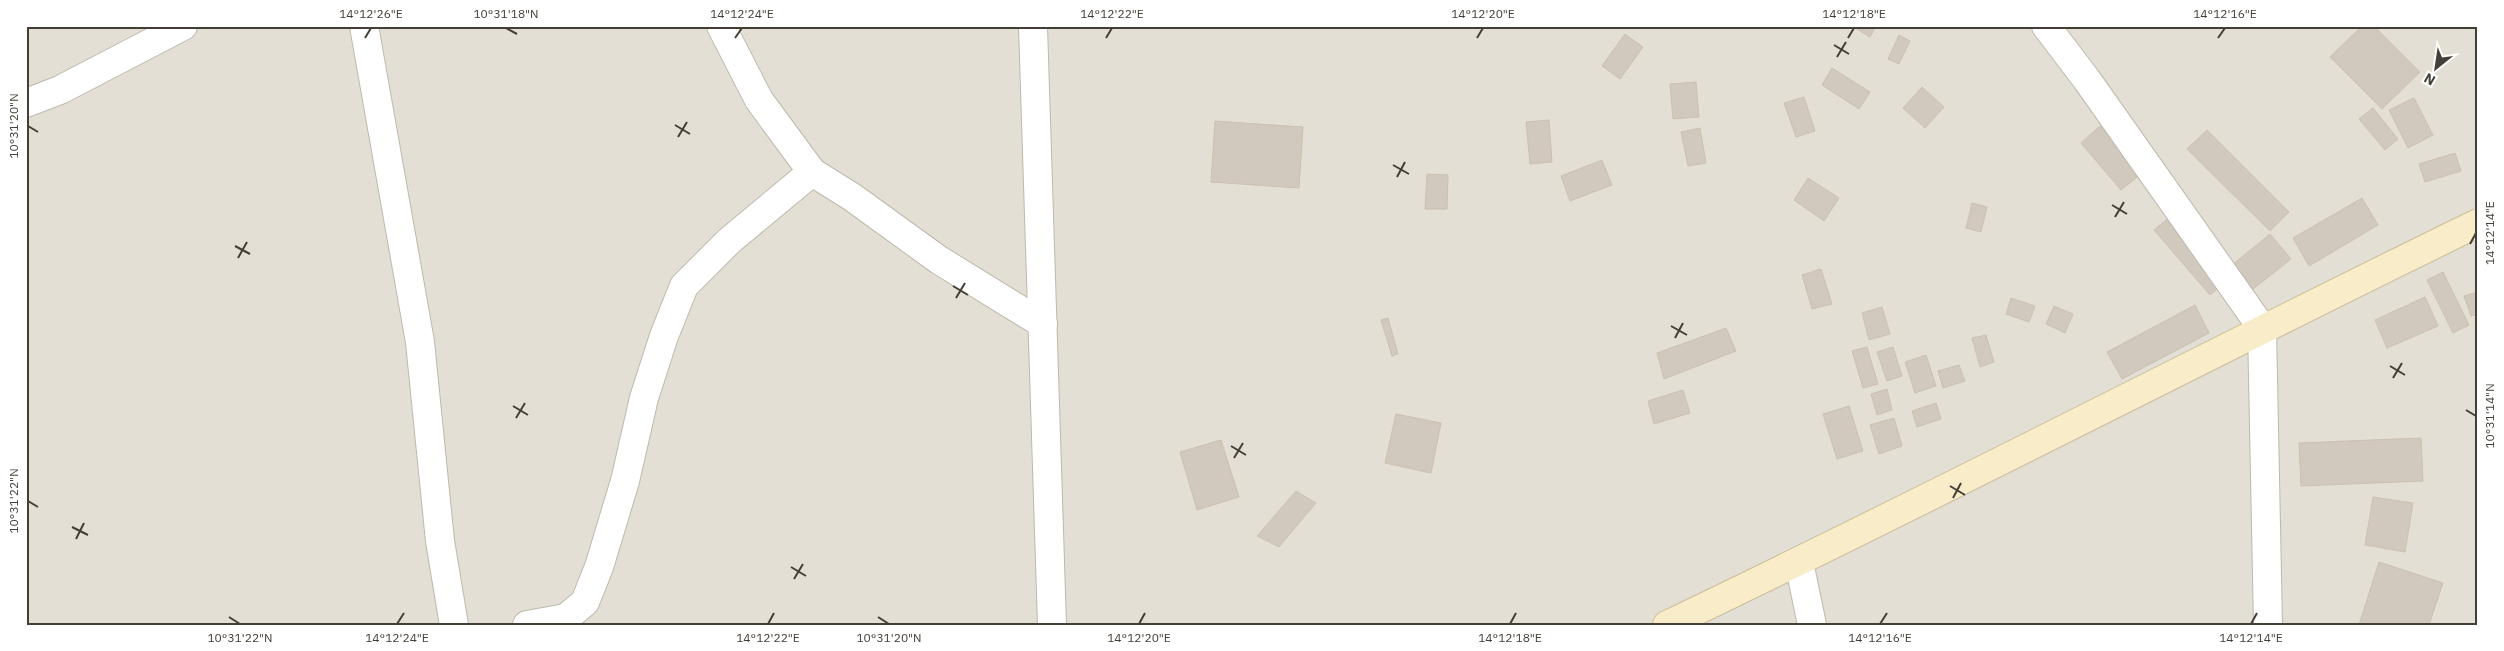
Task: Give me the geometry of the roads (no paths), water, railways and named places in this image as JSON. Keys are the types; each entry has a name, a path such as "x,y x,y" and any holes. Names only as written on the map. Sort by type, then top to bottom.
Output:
{"street":[{"path":"26,103 60,90 183,26"},
{"path":"364,26 420,342 440,541 454,625"},
{"path":"721,26 759,100 812,172 852,197 939,260 1043,324"},
{"path":"1033,26 1052,625"},
{"path":"2046,26 2262,328 2268,625"},
{"path":"527,625 566,618 585,602 600,567 625,481 644,398 664,336 684,286 729,241 812,172"},
{"path":"1667,625 1799,562 2262,328 2478,223"},
{"path":"1799,562 1812,625"}]}
